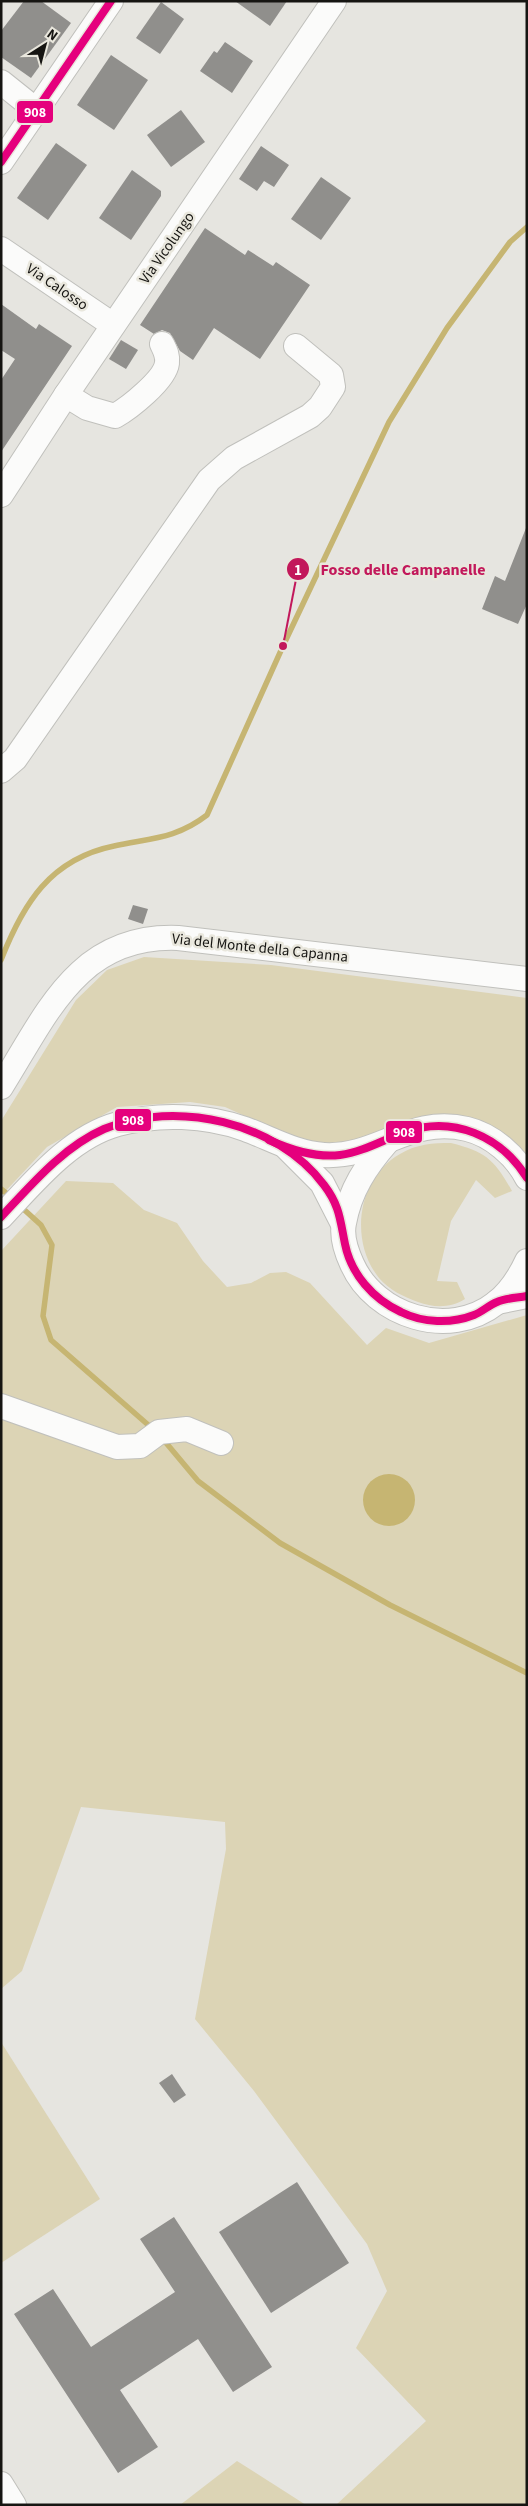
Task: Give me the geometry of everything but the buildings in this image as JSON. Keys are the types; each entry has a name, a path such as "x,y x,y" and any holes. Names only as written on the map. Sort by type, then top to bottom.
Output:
{"street":[{"path":"1,162 111,1"},
{"name":"Via Vicolungo","path":"1,495 113,325 334,1"},
{"path":"1,82 36,110"},
{"name":"Via Calosso","path":"1,249 113,325"},
{"path":"66,395 87,408 114,416 133,406 151,387 167,365 167,353 162,344"},
{"path":"1,771 15,759 208,480 234,458 310,416 320,407 333,387 331,375 296,346"},
{"name":"Via del Monte della Capanna","path":"1,1087 40,1024 74,978 102,955 133,942 178,938 527,979"},
{"path":"13,1205 56,1160 106,1129 136,1120 174,1117 205,1119 246,1130 285,1147 307,1153 338,1155 388,1141 415,1129 450,1126 469,1130 486,1137 506,1151 527,1178"},
{"path":"343,1224 353,1193 363,1171 388,1141"},
{"path":"285,1147 322,1183 343,1224 348,1254 361,1280 381,1301 401,1313 423,1320 456,1320 474,1315 497,1302 527,1296"},
{"path":"497,1302 516,1281 527,1261"},
{"path":"1,1406 117,1447 140,1446 155,1435 187,1429 221,1443"},
{"path":"1,2484 14,2505"}],"shaded area":[{"path":"144,957 271,965 527,998 527,1159 469,1118 435,1114 405,1121 345,1144 303,1142 225,1107 190,1102 117,1107 47,1147 1,1196 1,1121 76,1000 107,970"},
{"path":"451,1143 473,1150 488,1158 500,1171 512,1191 495,1198 476,1180 451,1221 437,1281 457,1282 465,1299 454,1304 436,1306 424,1304 402,1295 392,1290 379,1278 370,1263 364,1246 361,1229 362,1211 374,1178 400,1154 418,1146"},
{"path":"66,1181 113,1183 144,1210 177,1223 203,1261 227,1287 251,1283 270,1273 286,1272 310,1283 367,1345 386,1328 429,1343 527,1315 527,2505 336,2505 426,2421 356,2348 387,2291 367,2244 254,2091 195,2019 226,1849 225,1822 81,1807 22,1971 1,1989 1,1251"},
{"path":"384,1474 394,1474 408,1481 415,1495 415,1505 408,1519 394,1526 384,1526 374,1522 367,1515 363,1505 363,1495 367,1485 374,1478"},
{"path":"1,2042 100,2199 1,2263"},
{"path":"237,2461 306,2505 180,2505"}],"waterway":[{"path":"1,960 19,920 30,903 42,887 72,861 92,852 173,833 196,823 207,815 283,646 389,422 447,328 510,242 527,227"},
{"path":"1,1189 11,1197"},
{"path":"19,1205 41,1225 52,1245 43,1316 51,1340 154,1430"},
{"path":"162,1438 198,1481 280,1543 390,1605 527,1673"}],"transit line":[{"name":"908","path":"1,162 111,1"},
{"name":"908","path":"1,1217 61,1156 104,1129 132,1120 162,1116 193,1117 223,1122 253,1132 280,1145 304,1163 324,1185 333,1200 339,1213 348,1255 358,1275 373,1293 391,1307 410,1316 428,1320 447,1321 474,1315 500,1301 527,1296"},
{"name":"908","path":"269,1140 303,1152 331,1156 357,1151 423,1127 441,1126 458,1128 474,1133 504,1151 527,1178"}],"place":[{"name":"Fosso delle Campanelle","path":"283,646"}]}
